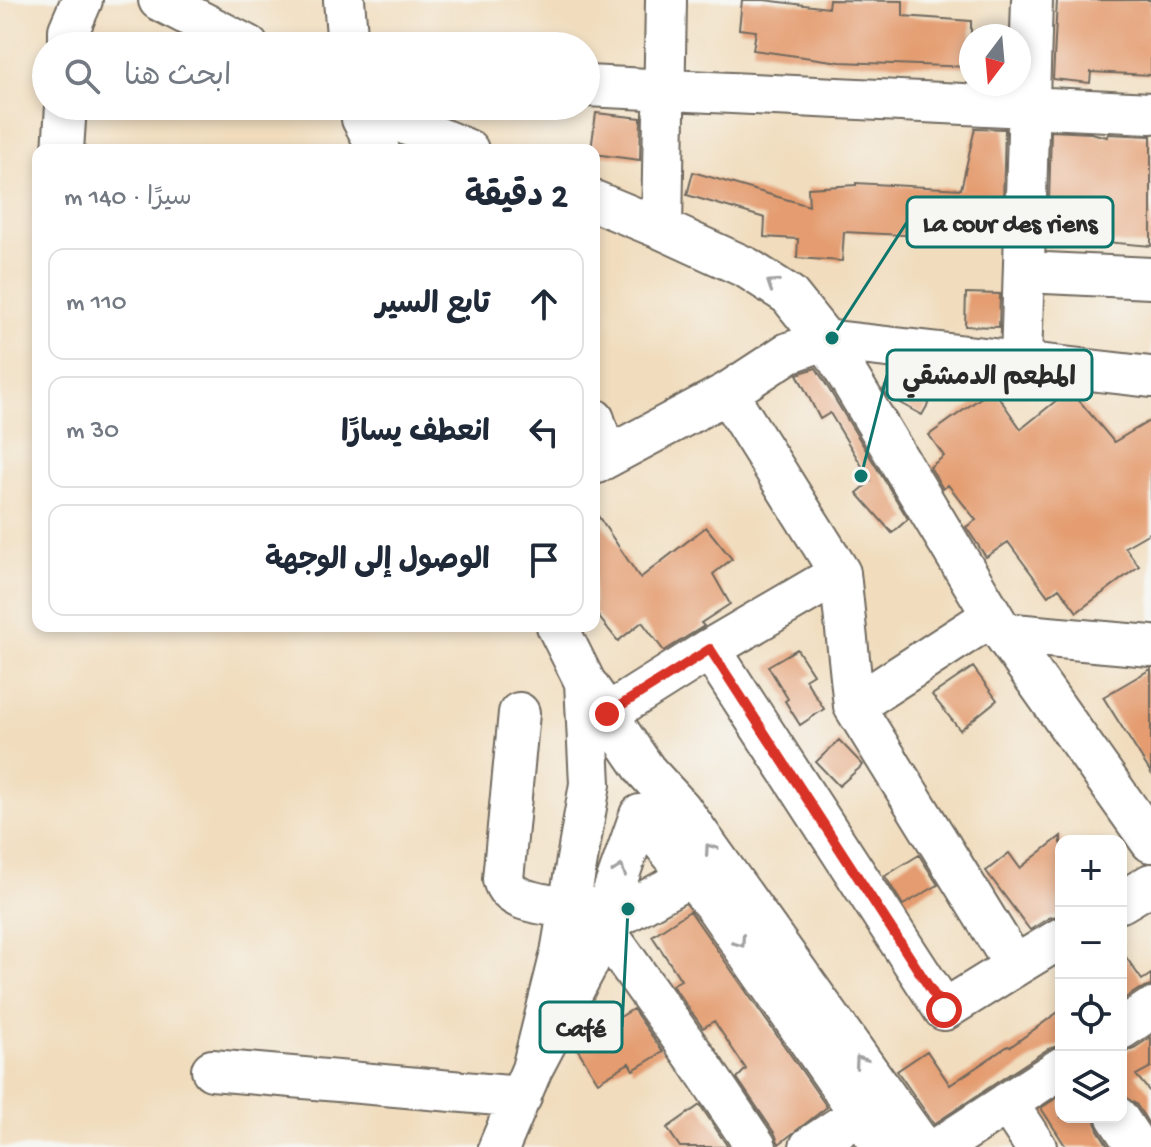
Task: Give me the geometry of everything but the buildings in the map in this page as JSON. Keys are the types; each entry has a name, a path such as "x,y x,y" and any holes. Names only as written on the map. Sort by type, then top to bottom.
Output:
{"street":[{"path":"69,32 82,0"},
{"path":"126,0 149,19 175,32"},
{"path":"159,0 221,32"},
{"path":"344,0 347,32"},
{"path":"662,229 666,0"},
{"path":"1021,362 1032,0"},
{"path":"600,87 1151,113"},
{"path":"63,144 65,120"},
{"path":"371,120 449,144"},
{"path":"600,203 747,268 789,295 825,340 997,624 1151,842"},
{"path":"1024,272 1151,278"},
{"path":"600,460 727,393 788,353 825,340 1151,377"},
{"path":"727,393 840,573 854,706 1015,966"},
{"path":"596,698 710,649 840,573"},
{"path":"854,706 997,624 1151,646"},
{"path":"560,632 596,698 646,771 681,809 872,1105 883,1147"},
{"path":"710,649 944,1010 1055,942"},
{"path":"596,698 581,906 698,1061 756,1147"},
{"path":"519,713 503,879 508,891 520,898 581,906 691,876"},
{"path":"212,1070 517,1117 561,953 581,906 651,799 653,789 646,771 630,760 610,760 594,774 590,784 593,805 609,819 619,821 640,815"},
{"path":"640,815 872,1105 922,1147"},
{"path":"1127,898 1151,884"},
{"path":"940,1147 1055,1072"},
{"path":"1007,1103 1036,1147"},
{"path":"810,1147 872,1105"},
{"path":"1121,1123 1137,1147"}],"place":[{"name":"La cour des riens","path":"832,338"},
{"name":"المطعم الدمشقي","path":"861,476"},
{"name":"Café","path":"628,909"}],"route":[{"path":"607,714 710,649 944,1010"}]}
